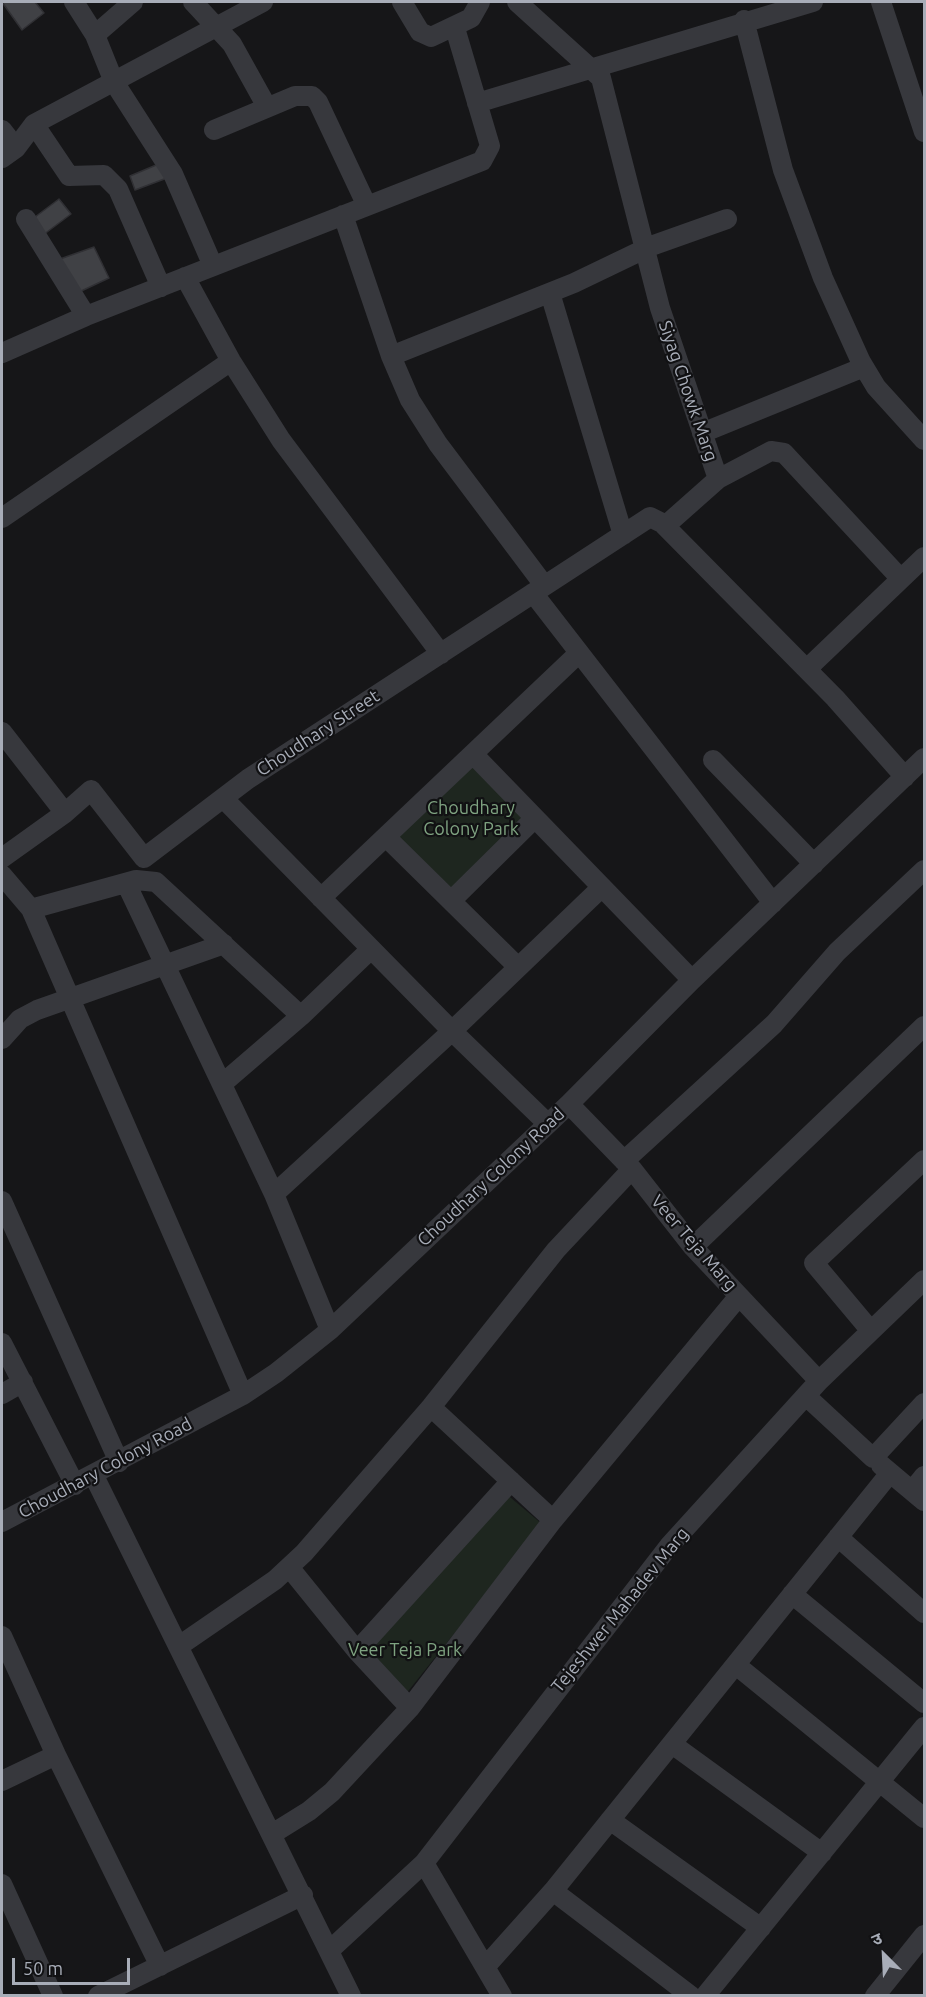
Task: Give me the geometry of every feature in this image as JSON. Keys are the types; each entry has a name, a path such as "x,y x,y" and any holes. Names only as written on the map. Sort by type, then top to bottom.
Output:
{"street":[{"path":"74,2 95,34 114,82 173,174 213,266"},
{"path":"95,34 133,2"},
{"path":"193,2 232,44 267,108"},
{"path":"9,153 34,124 263,2"},
{"path":"402,2 424,36 430,37 471,18 480,2"},
{"name":"Siyag Chowk Marg","path":"517,2 601,78 660,308 718,479 666,525"},
{"path":"477,103 744,20 813,2"},
{"path":"882,2 923,121"},
{"path":"744,20 783,170 823,278 864,367 876,387 924,440"},
{"path":"2,353 161,286 482,161 490,146 455,27"},
{"path":"214,130 305,94 318,102 367,206"},
{"path":"34,124 69,176 104,175 118,189 161,286"},
{"path":"2,130 9,153"},
{"path":"343,215 391,356 422,421 538,589 579,654 773,903"},
{"path":"26,219 86,316"},
{"path":"391,356 550,293 646,249 727,219"},
{"path":"185,277 231,361 281,440 441,654"},
{"path":"550,293 623,535"},
{"path":"2,518 231,361"},
{"path":"702,433 864,367"},
{"path":"718,479 771,451 784,453 901,579"},
{"name":"Choudhary Street","path":"2,858 65,813 91,790 144,858 223,798 650,517 666,525"},
{"path":"666,525 835,698 905,777"},
{"path":"810,666 924,557"},
{"path":"321,898 579,654"},
{"path":"2,732 65,813"},
{"path":"472,754 692,980"},
{"name":"Choudhary Colony Road","path":"2,1522 94,1476 243,1395 276,1373 330,1330 569,1104 692,980 924,758"},
{"path":"713,760 814,864"},
{"path":"223,798 452,1031 548,1124"},
{"path":"452,901 535,818"},
{"path":"386,837 518,967"},
{"path":"178,1646 289,1567 431,1407 556,1250 628,1165 774,1024 837,952 924,870"},
{"path":"2,875 31,909 243,1395"},
{"path":"31,909 126,883 147,879 156,882 301,1016"},
{"path":"126,883 274,1194 330,1330"},
{"path":"274,1194 452,1031 602,887"},
{"path":"2,1039 20,1019 165,963 224,944"},
{"path":"222,1084 301,1016 371,949"},
{"path":"693,1247 924,1026"},
{"name":"Veer Teja Marg","path":"569,1104 628,1165 693,1247 819,1381"},
{"path":"871,1331 814,1263 924,1160"},
{"path":"2,1201 119,1462"},
{"name":"Tejeshwer Mahadev Marg","path":"330,1950 424,1863 669,1546 819,1381 924,1280"},
{"path":"272,1834 309,1811 332,1792 410,1708 553,1520 739,1296"},
{"path":"2,1343 75,1485"},
{"path":"2,1394 23,1382"},
{"path":"806,1396 890,1473 920,1489"},
{"path":"873,1458 924,1403"},
{"path":"431,1407 553,1520"},
{"path":"486,1966 553,1891 890,1473"},
{"path":"94,1476 351,1995"},
{"path":"357,1652 511,1481"},
{"path":"838,1537 924,1613"},
{"path":"289,1567 357,1652 410,1708"},
{"path":"792,1594 924,1703"},
{"path":"2,1636 56,1755 160,1966"},
{"path":"736,1665 924,1818"},
{"path":"705,1995 924,1727"},
{"path":"672,1744 822,1853"},
{"path":"2,1782 56,1755"},
{"path":"610,1820 761,1928"},
{"path":"424,1863 502,1995"},
{"path":"553,1891 691,1995"},
{"path":"110,1993 303,1895"},
{"path":"4,1896 53,1995"},
{"path":"875,1995 924,1935"}],"green space":[{"name":"Choudhary Colony Park","path":"471,762 529,819 450,891 396,839"},
{"name":"Veer Teja Park","path":"504,1492 542,1524 405,1695 369,1649"}],"building":[{"path":"2,2 35,2 44,13 22,30"},
{"path":"161,163 167,178 135,190 130,176"},
{"path":"59,199 71,214 43,235 31,220"},
{"path":"94,247 109,278 77,293 60,259"}]}
